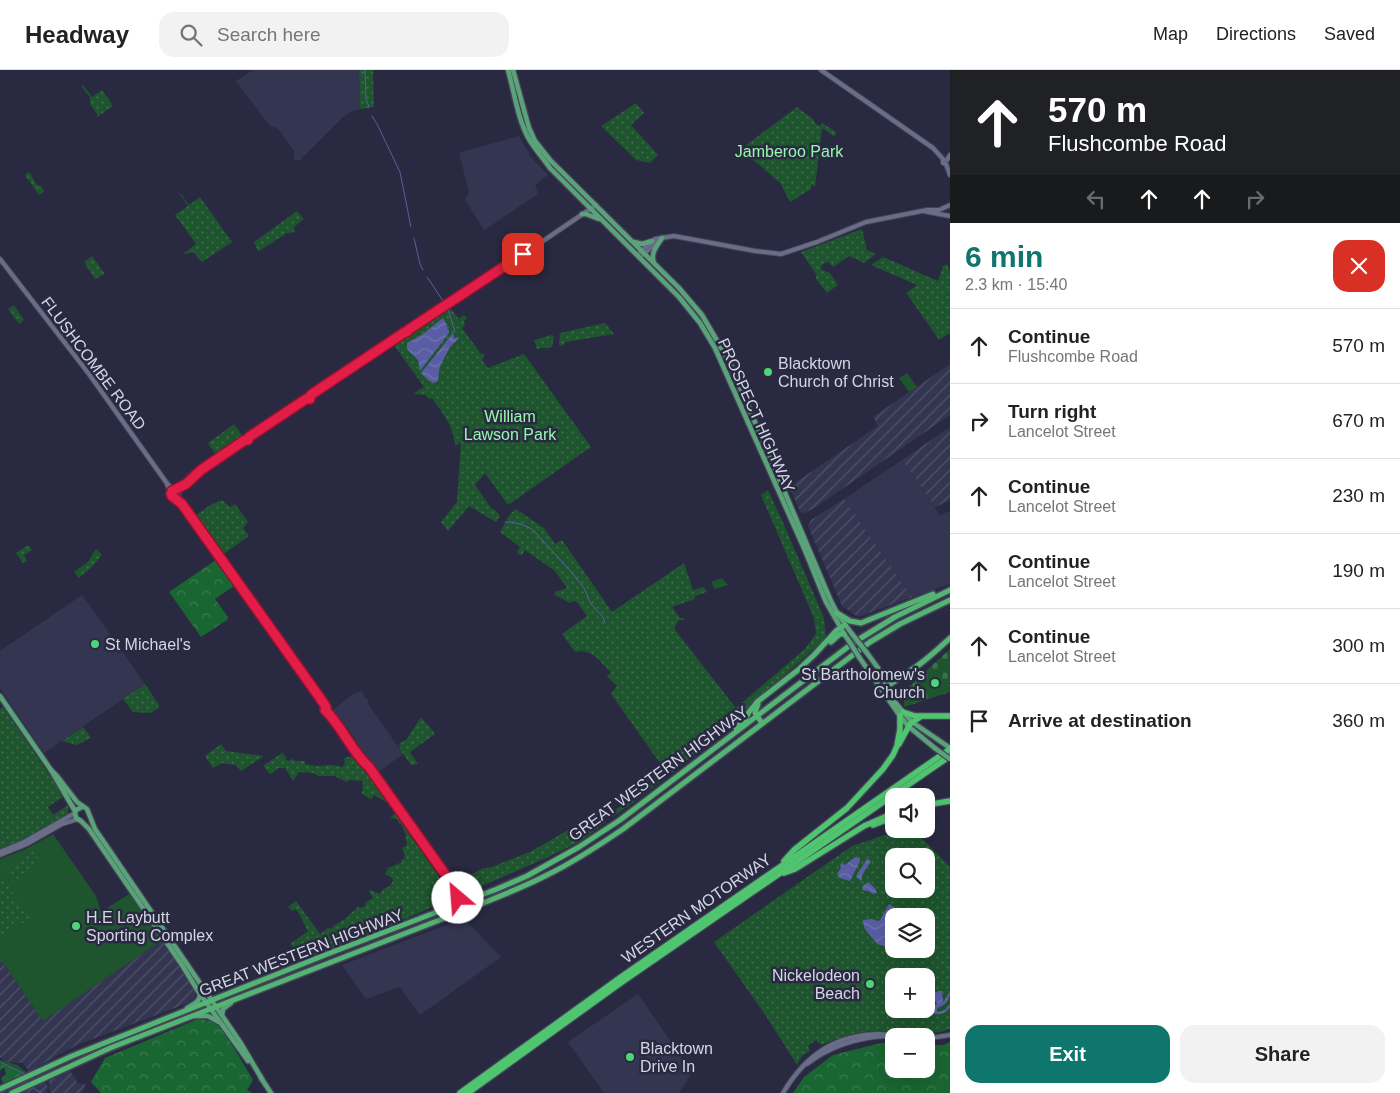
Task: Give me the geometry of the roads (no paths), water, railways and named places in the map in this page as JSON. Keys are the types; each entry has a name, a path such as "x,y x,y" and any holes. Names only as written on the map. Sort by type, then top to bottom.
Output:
{"highway":[{"path":"837,613 850,622 866,622 950,589"},
{"name":"GREAT WESTERN HIGHWAY","path":"0,1089 72,1056 527,876 580,847 620,820 838,653 902,613 950,589"},
{"name":"GREAT WESTERN HIGHWAY","path":"12,1093 96,1054 547,876 597,847 623,829 870,642 900,624 949,600"},
{"path":"709,752 744,720 757,702 814,655 843,626"},
{"path":"755,717 757,706 807,667 836,637 846,636"},
{"path":"881,673 893,679 905,674 950,640"},
{"path":"886,688 917,669 950,640"},
{"path":"764,701 762,707 764,711"},
{"path":"751,709 752,715 760,725"},
{"path":"898,746 901,714 950,716"},
{"path":"774,871 794,850 855,800 887,764 910,724 922,716"},
{"name":"WESTERN MOTORWAY","path":"458,1093 628,972 950,749"},
{"name":"WESTERN MOTORWAY","path":"468,1093 622,982 950,757"},
{"path":"935,804 950,801"},
{"path":"772,878 795,869 864,826 885,817"},
{"path":"842,840 885,821"},
{"path":"473,1093 483,1082"}],"main road":[{"name":"PROSPECT HIGHWAY","path":"508,70 523,124 528,137 538,153 550,168 602,220 654,264 702,314 726,355 846,636 901,714 936,749 950,757"},
{"path":"513,70 526,119 534,139 550,160 631,241 641,254"},
{"path":"582,214 589,214 602,220"},
{"path":"654,264 652,254 661,239"},
{"path":"631,241 640,244 652,241"},
{"name":"PROSPECT HIGHWAY","path":"641,254 700,323 716,348 826,602 881,673 886,688 901,714"},
{"path":"0,696 51,770 79,820 89,829 200,993 209,1001"},
{"name":"PROSPECT HIGHWAY","path":"910,724 950,749"},
{"path":"51,770 77,802 88,811 95,829 209,1001 222,1015 271,1093"},
{"path":"75,812 78,808 84,807"},
{"path":"79,820 87,818 89,815"},
{"path":"175,1015 198,1001 200,993"},
{"path":"222,1015 225,1007 236,998"},
{"path":"214,1007 222,1024 262,1079"},
{"path":"190,1016 208,1016 222,1024"}],"street":[{"path":"821,70 928,144 946,160 950,175"},
{"path":"175,493 201,470 538,244 540,240 543,241 596,205"},
{"path":"641,254 661,239 669,236 679,236 755,251 782,254 866,222 923,211 939,210 949,206"},
{"path":"949,206 946,213 950,216"},
{"path":"923,211 950,216"},
{"path":"641,254 652,241 661,239"},
{"name":"FLUSHCOMBE ROAD","path":"0,259 89,374 326,707 325,709 329,711 457,891"},
{"path":"0,854 75,812"},
{"path":"0,854 27,844 62,824 79,820"},
{"path":"457,891 469,908"},
{"path":"449,907 457,900 457,891"},
{"path":"784,1093 803,1065 824,1049 840,1041 867,1035 885,1034"},
{"path":"935,1037 950,1035"}],"water":[{"path":"443,318 449,333 420,371 418,360 407,349 407,343 423,334"},
{"path":"453,333 454,338 459,338 450,347 441,364 438,381 434,383 421,373"},
{"path":"855,857 860,858 860,861 850,881 840,878 837,874 841,868 840,865 842,863 845,865"},
{"path":"867,859 871,861 862,875 861,881 856,876"},
{"path":"868,882 875,888 877,893 873,894 862,890 863,886"},
{"path":"889,904 896,908 887,908"},
{"path":"885,911 885,946 877,944 863,924 863,920 880,920"},
{"path":"942,991 944,1001 950,991 947,1002 937,1008 939,1012 945,1010 950,1004 950,1007 941,1014 935,1014 935,1005 937,1003 935,1001 935,993"}],"waterway":[{"path":"365,70 366,99 369,107"},
{"path":"372,116 400,172 411,227"},
{"path":"414,238 423,270"},
{"path":"427,277 443,301"},
{"path":"448,310 455,332"},
{"path":"505,522 521,524 535,532 584,588 591,604 603,617 605,623"},
{"path":"0,1062 25,1074"},
{"path":"33,1088 41,1093"}],"place":[{"name":"Blacktown Church of Christ","path":"768,372"},
{"name":"St Michael's","path":"95,644"},
{"name":"St Bartholomew's Church","path":"935,683"},
{"name":"H.E Laybutt Sporting Complex","path":"76,926"},
{"name":"Nickelodeon Beach","path":"870,984"},
{"name":"Blacktown Drive In","path":"630,1057"}],"park label":[{"name":"Jamberoo Park","path":"789,151"},
{"name":"William Lawson Park","path":"510,425"}]}
